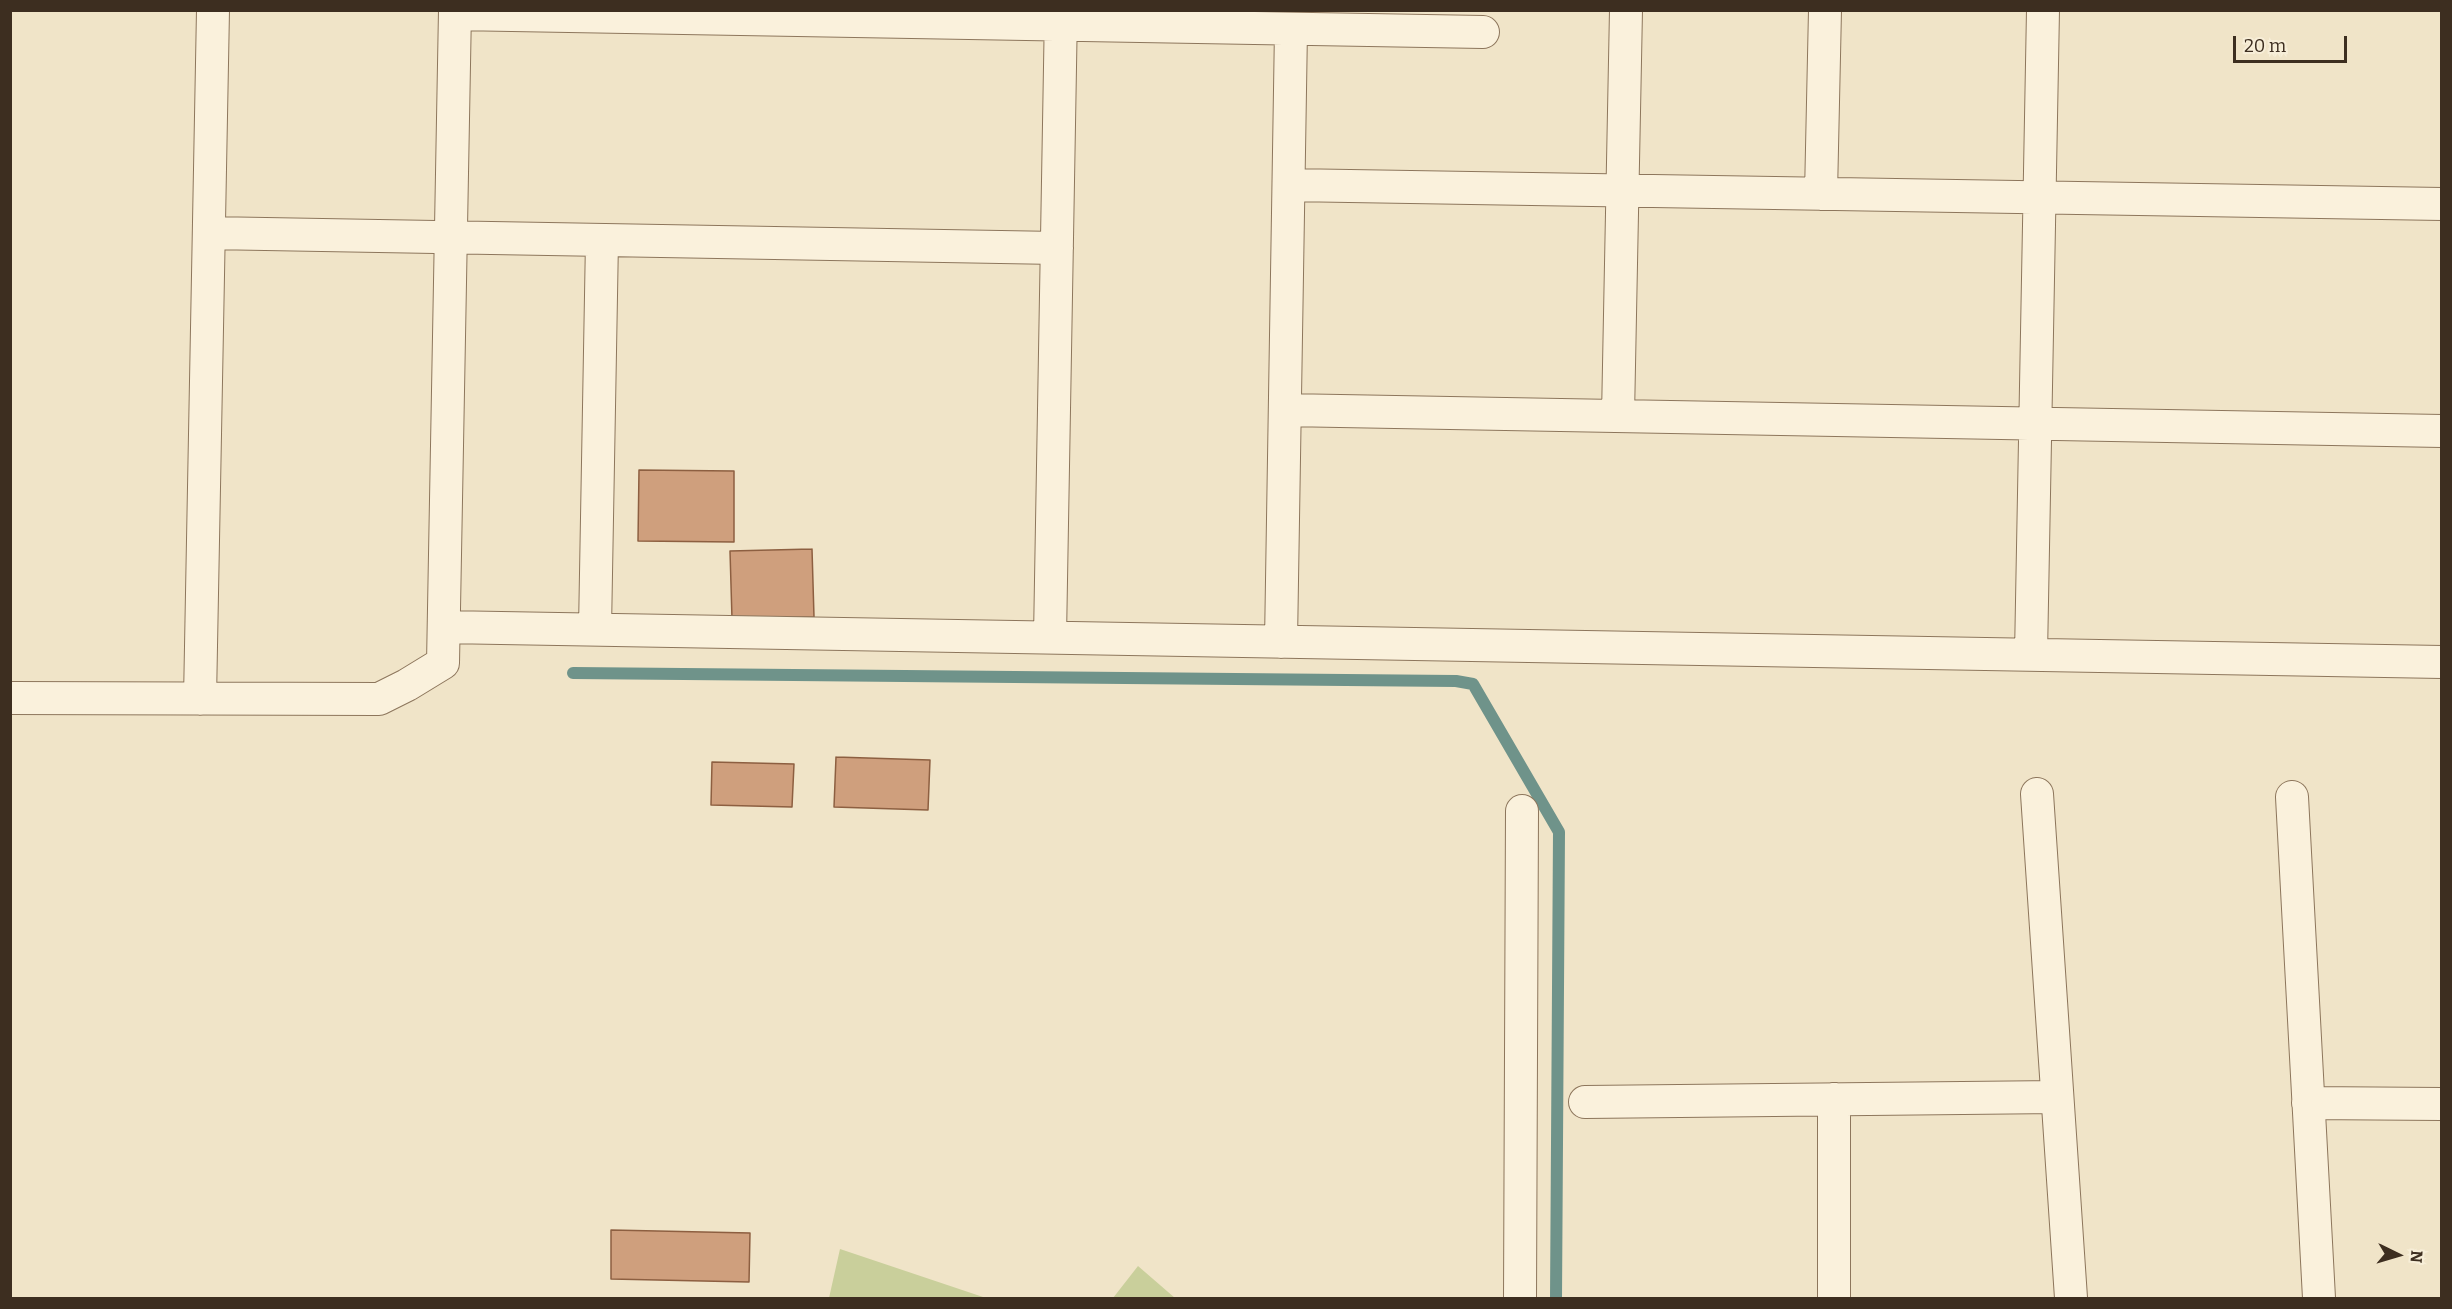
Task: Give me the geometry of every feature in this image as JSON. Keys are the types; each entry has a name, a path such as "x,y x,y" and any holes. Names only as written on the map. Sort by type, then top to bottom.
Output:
{"street":[{"path":"200,699 213,10"},
{"path":"1618,416 1626,10"},
{"path":"1821,194 1825,10"},
{"path":"2031,655 2043,10"},
{"path":"10,698 379,699 443,663 455,12 1061,18 1291,29 1483,32"},
{"path":"1050,637 1061,18"},
{"path":"1281,642 1291,29"},
{"path":"1289,184 2442,204"},
{"path":"209,233 1057,248"},
{"path":"595,629 602,240"},
{"path":"1284,410 2442,430"},
{"path":"444,627 2442,662"},
{"path":"2037,794 2071,1299"},
{"path":"2292,797 2319,1299"},
{"path":"1520,1299 1522,811"},
{"path":"1585,1102 2057,1097"},
{"path":"1833,1099 1834,1299"},
{"path":"2308,1103 2442,1104"}],"green space":[{"path":"840,1249 986,1298 829,1298"},
{"path":"1138,1266 1175,1298 1113,1298"}],"building":[{"path":"639,470 734,471 734,542 638,541"},
{"path":"812,549 814,617 732,619 730,551"},
{"path":"836,757 930,760 928,810 834,807"},
{"path":"712,762 794,764 792,807 711,805"},
{"path":"611,1230 750,1233 749,1282 611,1279"}],"waterway":[{"path":"573,673 1456,681 1473,684 1559,832 1556,1298"}]}
